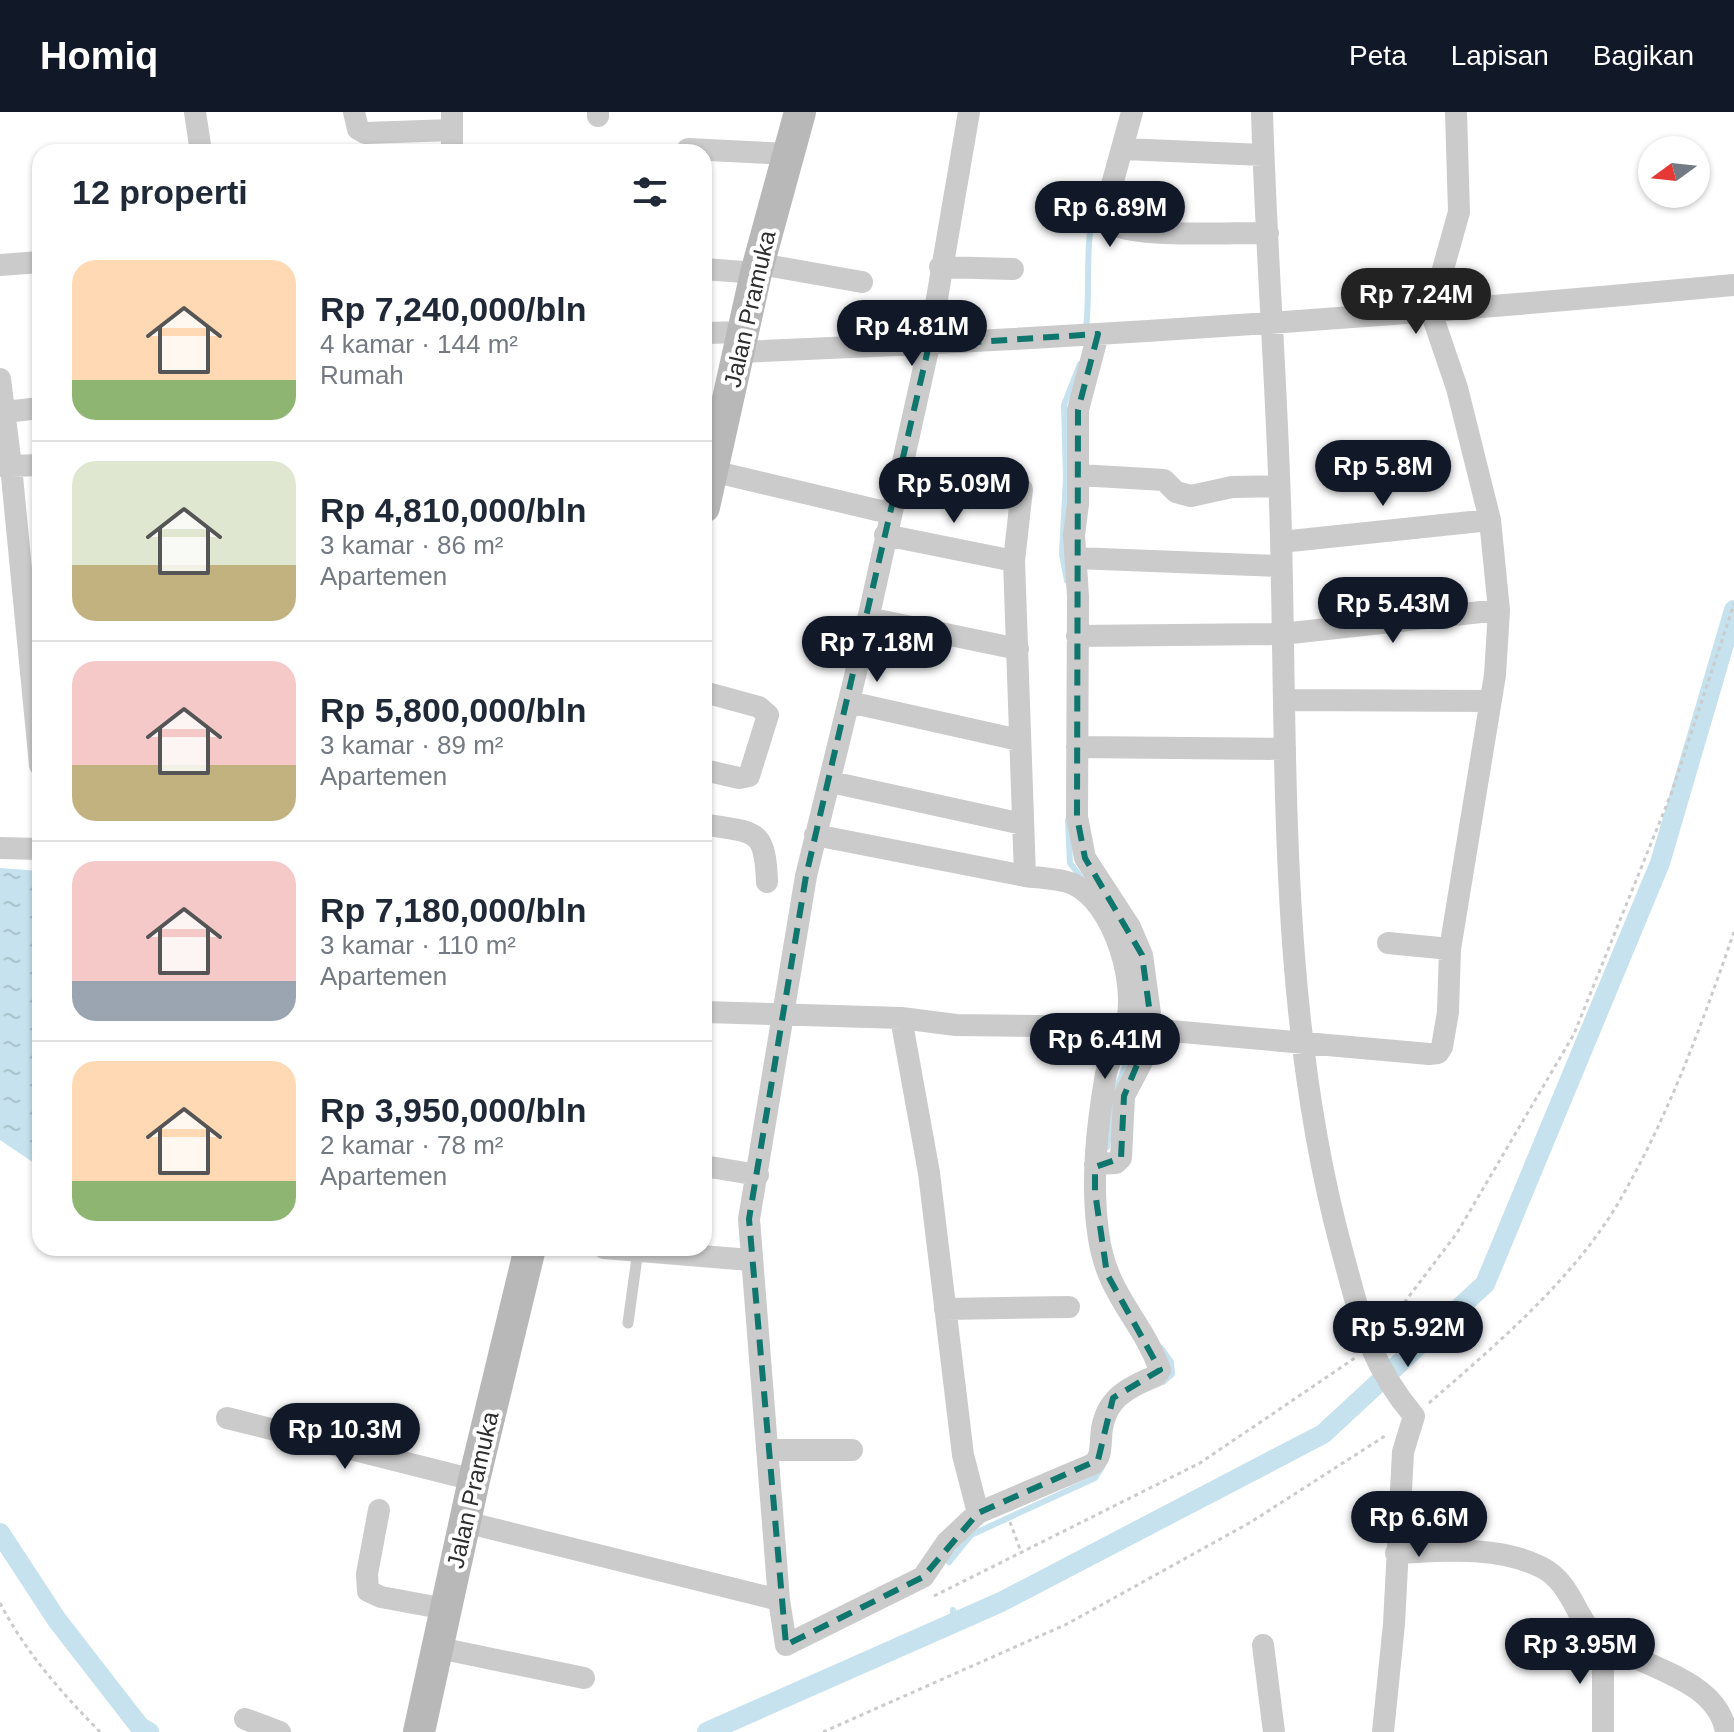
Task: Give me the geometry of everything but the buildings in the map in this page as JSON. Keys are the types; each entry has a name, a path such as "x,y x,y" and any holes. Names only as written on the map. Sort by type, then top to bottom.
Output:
{"main road":[{"name":"Jalan Pramuka","path":"712,453 800,112"},
{"name":"Jalan Pramuka","path":"419,1732 474,1480 528,1256"}],"street":[{"path":"195,112 200,144"},
{"path":"354,112 358,129 365,133 452,131"},
{"path":"815,835 1071,883 1089,894 1107,921 1124,952 1144,1058 1124,1096 1121,1158 1102,1164 1098,1232 1107,1274 1160,1370 1156,1376 1113,1398 1106,1409 1100,1452 1093,1464 978,1513 947,1542 923,1577 786,1645 779,1600 749,1219 815,835 831,782 929,345 969,112"},
{"path":"1132,112 1105,210 1107,219 1117,227 1144,231 1268,233"},
{"path":"1262,112 1281,542 1289,904 1301,1040 1324,1184 1374,1359 1409,1410 1403,1452 1394,1624 1383,1732"},
{"path":"712,1012 901,1018 956,1025 1139,1029 1438,1053 1442,1047 1448,1012 1450,949 1495,675 1499,610 1490,520 1457,388 1431,312 1459,212 1456,112"},
{"path":"1124,149 1263,155"},
{"path":"712,150 788,154"},
{"path":"0,265 32,263"},
{"path":"940,267 1013,269"},
{"path":"712,269 758,268 862,282"},
{"path":"712,335 742,342 929,345 1431,312 1734,285"},
{"path":"1091,335 1078,410 1079,475 1074,535 1080,842 1085,858 1130,927 1142,955 1139,1029"},
{"path":"0,379 5,412 6,466 32,695"},
{"path":"5,412 32,409"},
{"path":"712,457 887,524 1014,561"},
{"path":"6,466 32,465"},
{"path":"1079,475 1164,480 1176,492 1191,496 1232,487 1279,486"},
{"path":"1022,489 1014,561 1025,876"},
{"path":"1281,542 1490,520"},
{"path":"1076,558 1280,566"},
{"path":"1077,636 1282,634 1499,610"},
{"path":"868,618 1018,649"},
{"path":"712,694 759,707 768,715 749,776 739,778 712,772"},
{"path":"1285,700 1489,701"},
{"path":"849,702 1019,740"},
{"path":"1077,747 1285,749"},
{"path":"831,782 1023,824"},
{"path":"712,826 758,836 766,846 767,882"},
{"path":"0,848 32,849"},
{"path":"1388,943 1450,949"},
{"path":"901,1018 929,1173 963,1455 978,1513"},
{"path":"712,1167 758,1175"},
{"path":"705,1256 750,1260"},
{"path":"945,1309 1069,1307"},
{"path":"227,1418 474,1480"},
{"path":"767,1450 852,1450"},
{"path":"379,1510 367,1574 368,1591 381,1597 446,1609"},
{"path":"465,1522 779,1600"},
{"path":"1396,1553 1484,1552 1542,1567 1566,1587 1596,1637 1688,1683 1717,1709 1726,1732"},
{"path":"1603,1640 1603,1732"},
{"path":"1263,1645 1274,1732"},
{"path":"439,1648 584,1678"},
{"path":"245,1719 280,1732"}],"lane":[{"path":"628,1323 637,1256"}],"path":[{"path":"823,1732 1067,1624 1251,1522 1409,1410 1509,1333 1566,1271 1619,1202 1688,1065 1734,932"},
{"path":"1011,1528 1021,1552"},
{"path":"0,1603 13,1628 52,1683 100,1732"}],"highlighted area":[{"path":"1098,334 1078,410 1077,817 1085,858 1142,955 1152,1029 1124,1096 1121,1158 1095,1167 1095,1192 1107,1274 1160,1370 1113,1398 1098,1460 978,1513 923,1577 786,1645 749,1219 806,876 929,345"}],"water":[{"path":"0,868 32,870 32,1162 0,1140"}],"waterway":[{"path":"1086,330 1090,228 1098,195"},
{"path":"1067,581 1062,554 1066,478 1064,405 1080,364"},
{"path":"707,1732 1001,1602 1323,1434 1485,1284 1660,863 1734,610"},
{"path":"1068,820 1070,863 1083,880"},
{"path":"1117,1088 1138,1031"},
{"path":"1107,1147 1113,1107"},
{"path":"1161,1348 1171,1362 1172,1374 1163,1382"},
{"path":"949,1562 971,1535 1095,1478 1102,1467"},
{"path":"0,1533 57,1620 140,1727 149,1732"},
{"path":"953,1610 955,1623"}]}
